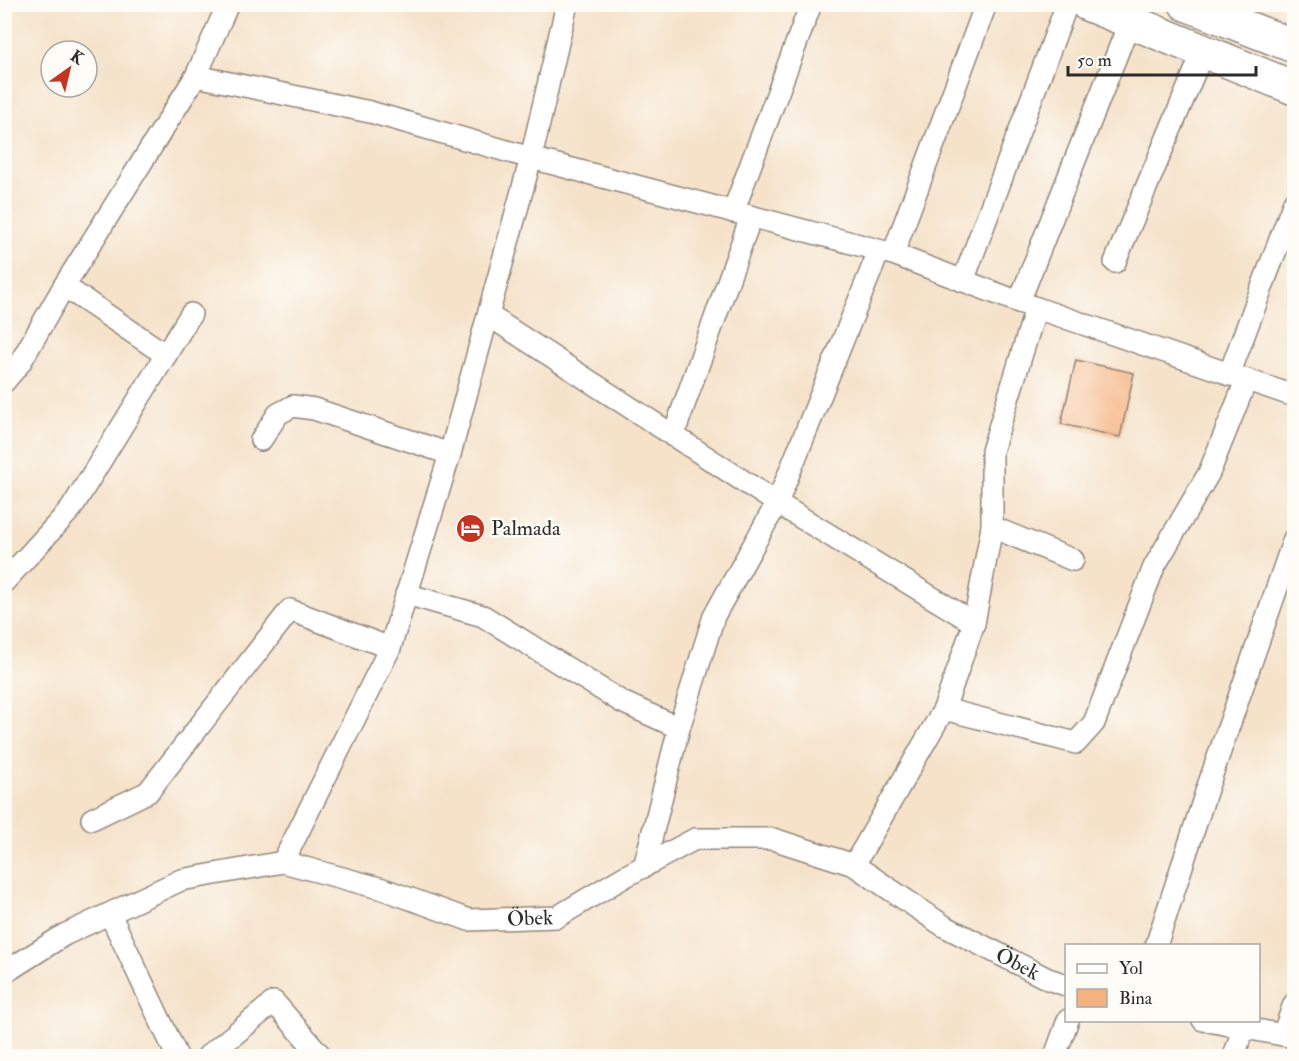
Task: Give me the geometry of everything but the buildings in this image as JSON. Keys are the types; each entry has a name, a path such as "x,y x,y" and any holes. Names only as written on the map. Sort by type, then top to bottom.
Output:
{"main road":[{"path":"1087,4 1294,88"},
{"path":"1186,4 1294,46"}],"street":[{"path":"4,382 20,363 64,286 196,76 228,4"},
{"path":"283,862 390,648 450,454 531,158 567,4"},
{"path":"673,436 742,214 811,4"},
{"path":"644,867 679,728 714,616 777,503 886,252 986,4"},
{"path":"963,281 1067,4"},
{"path":"854,865 944,709 974,622 992,527 992,451 1027,305 1130,21"},
{"path":"1115,262 1203,52"},
{"path":"196,76 370,112 531,158 886,252 1027,305 1294,396"},
{"path":"944,709 1076,743 1094,723 1154,567 1209,472 1294,202"},
{"path":"64,286 166,355"},
{"path":"4,582 71,509 191,314"},
{"path":"488,315 777,503 974,622"},
{"path":"261,440 278,414 293,406 314,409 450,454"},
{"path":"992,527 1073,560"},
{"path":"1156,944 1208,786 1294,539"},
{"path":"406,594 483,616 622,702 679,728"},
{"path":"92,819 148,792 291,610 390,648"},
{"name":"Öbek","path":"4,973 64,935 181,880 283,862 383,890 469,920 556,917 695,839 773,839 854,865 944,926 1048,979 1065,985"},
{"path":"110,914 177,1056"},
{"path":"208,1056 274,1002 321,1056"},
{"path":"1212,1022 1289,1036 1294,1004"},
{"path":"1055,1056 1067,1022"},
{"path":"1234,1056 1243,1029"}],"place":[{"name":"Palmada","path":"470,528"}]}
